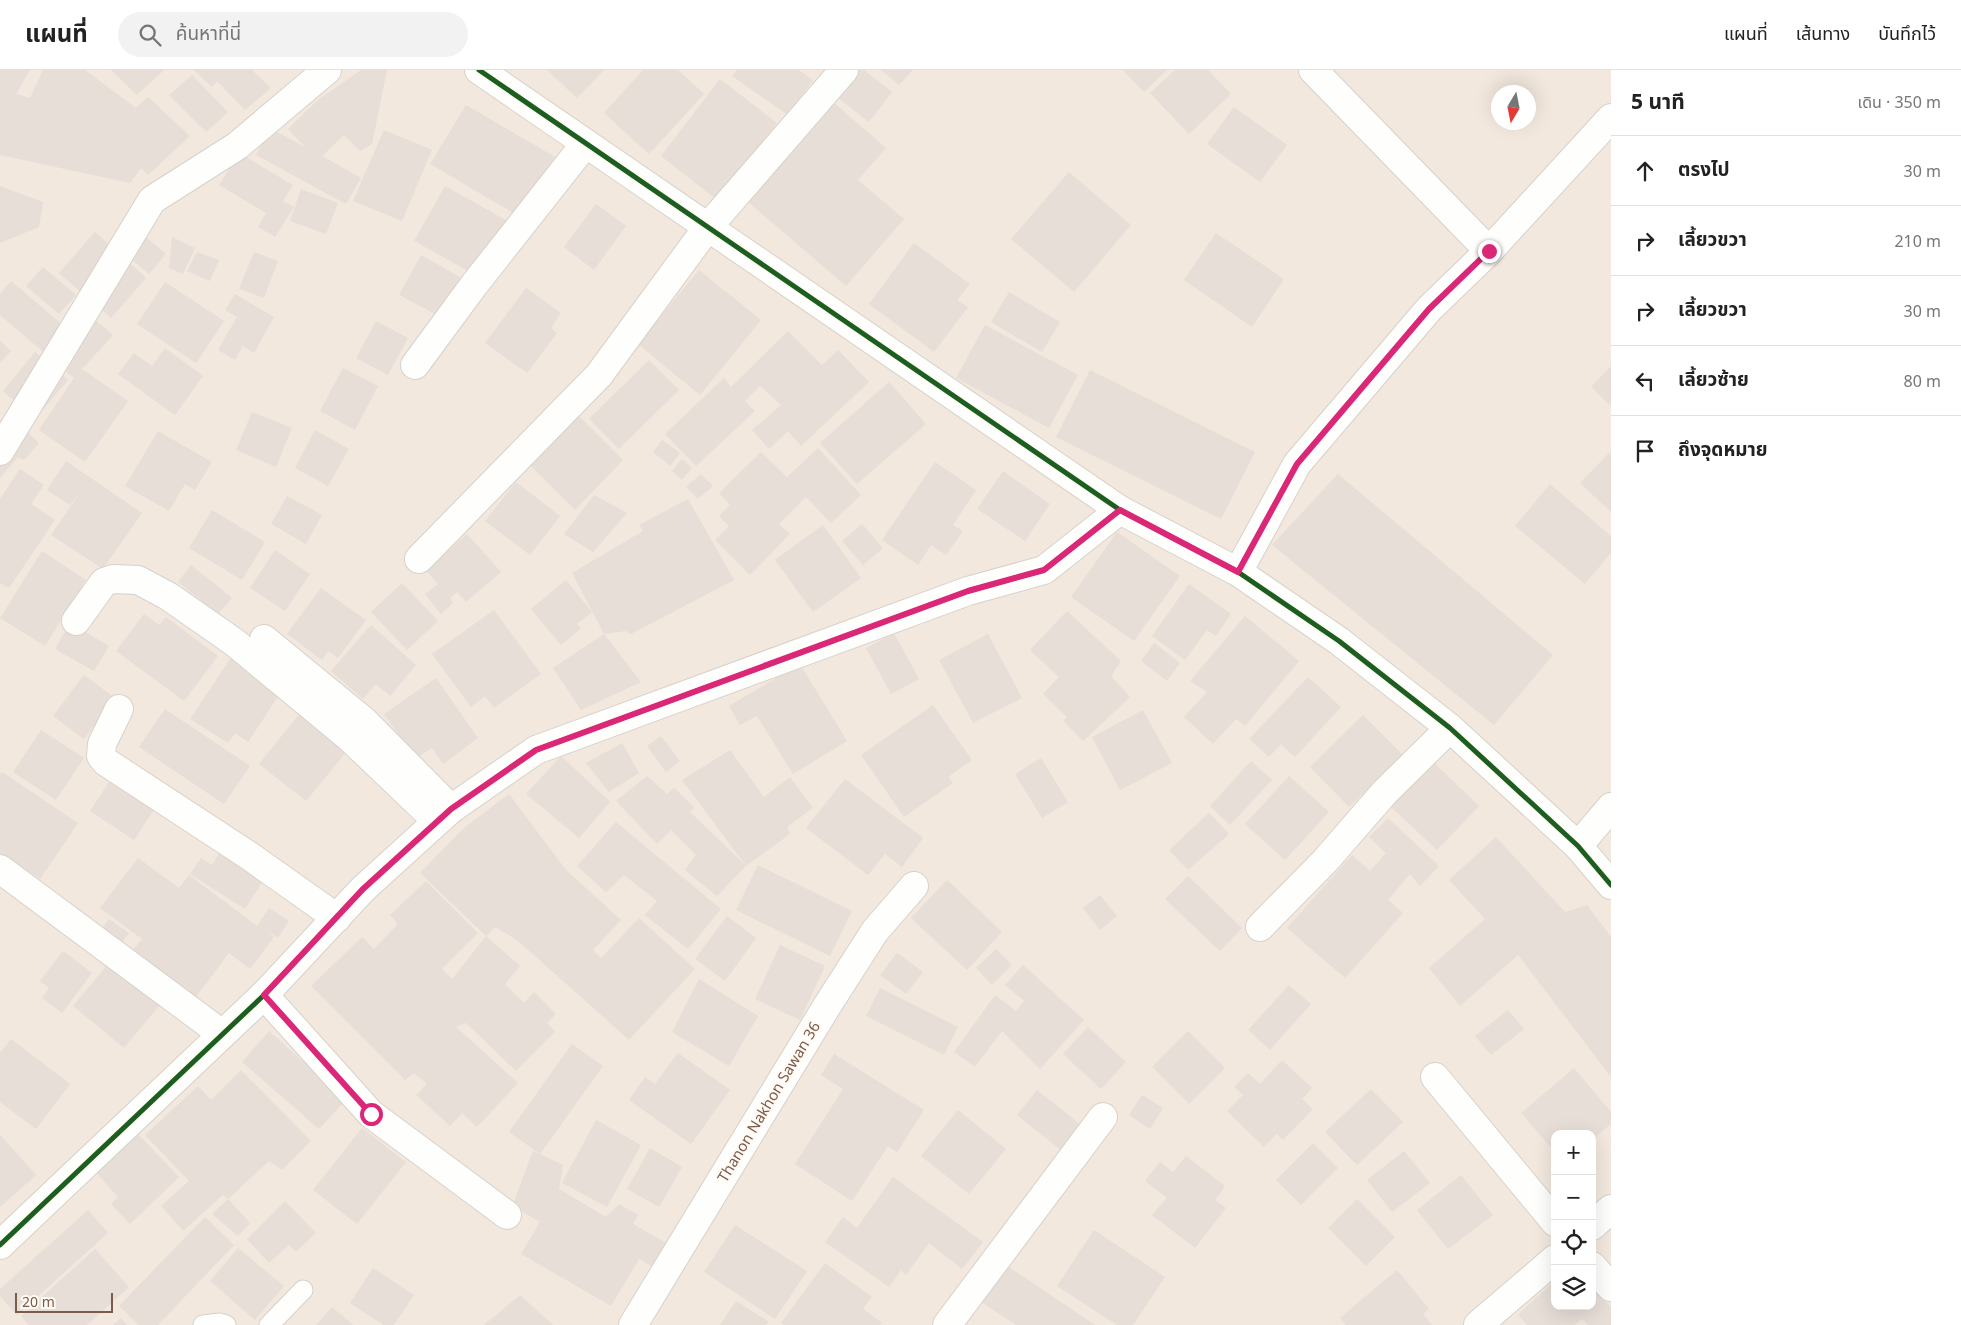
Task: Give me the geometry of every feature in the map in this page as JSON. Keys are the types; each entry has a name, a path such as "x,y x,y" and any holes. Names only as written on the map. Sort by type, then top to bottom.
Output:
{"street":[{"path":"0,451 152,200 237,146 327,70"},
{"path":"479,70 1120,510 1238,572 1340,640 1450,728 1578,846 1611,885"},
{"path":"419,559 599,375 707,228 844,70"},
{"path":"1313,70 1489,251"},
{"path":"1238,572 1297,464 1429,309 1489,251 1611,118"},
{"path":"415,365 474,285 585,144"},
{"path":"0,1245 264,995 363,889 444,815 536,750 968,591 1044,570 1120,510"},
{"path":"76,621 104,582 113,579 138,580 168,596 234,642 444,815"},
{"path":"264,640 364,721 444,815"},
{"path":"119,709 102,744 101,756 106,762 248,855 336,918"},
{"path":"1260,927 1326,861 1385,792 1450,728"},
{"path":"1578,846 1611,807"},
{"path":"0,869 222,1034"},
{"name":"Thanon Nakhon Sawan 36","path":"633,1325 875,931 914,886"},
{"path":"264,995 371,1114 507,1215"},
{"path":"1435,1077 1553,1220"},
{"path":"947,1325 1103,1117"},
{"path":"1596,1222 1611,1209"},
{"path":"1478,1325 1551,1262"},
{"path":"1596,1270 1611,1287"}],"lane":[{"path":"269,1325 303,1290"},
{"path":"203,1325 220,1323 226,1325"}],"shaded area":[{"path":"0,70 1611,70 1611,1325 0,1325"}],"building":[{"path":"0,70 30,70 16,94 30,98 43,70 85,70 136,108 148,97 190,136 148,175 141,168 130,183 0,155"},
{"path":"111,70 164,70 137,95"},
{"path":"194,70 252,70 271,88 245,110 217,81 212,87"},
{"path":"361,70 387,70 372,144 360,151 344,135 322,156 361,178 346,204 256,155 270,128 305,147 288,129 318,100"},
{"path":"547,70 604,70 577,98"},
{"path":"643,70 678,70 704,94 649,154 604,113"},
{"path":"737,70 799,70 813,80 788,115 732,76"},
{"path":"859,70 864,70 892,92 869,122 838,98"},
{"path":"881,70 913,70 899,85"},
{"path":"1123,70 1167,70 1144,92"},
{"path":"1175,70 1208,70 1231,94 1189,134 1150,93"},
{"path":"192,75 228,112 206,132 169,95"},
{"path":"720,79 777,123 717,200 661,156"},
{"path":"832,101 886,148 858,180 904,219 846,286 746,200"},
{"path":"466,105 555,157 520,217 430,164"},
{"path":"1234,107 1287,145 1260,182 1207,144"},
{"path":"384,130 432,150 402,221 353,201"},
{"path":"239,153 293,185 283,201 294,207 275,237 258,227 266,213 219,185"},
{"path":"1069,172 1131,225 1074,292 1011,239"},
{"path":"0,186 43,202 39,227 0,243"},
{"path":"445,186 511,223 479,277 414,241"},
{"path":"301,189 338,203 326,234 290,221"},
{"path":"596,204 626,226 594,270 564,247"},
{"path":"130,224 166,254 149,274 113,244"},
{"path":"95,232 146,278 111,318 59,273"},
{"path":"1216,233 1284,279 1252,327 1184,280"},
{"path":"172,237 195,248 183,274 169,268"},
{"path":"914,243 970,284 957,300 968,307 934,352 869,304"},
{"path":"197,252 219,260 210,281 187,271"},
{"path":"254,252 278,261 264,298 239,289"},
{"path":"421,255 460,277 439,316 399,295"},
{"path":"43,267 76,295 59,314 26,286"},
{"path":"699,270 761,320 700,395 638,344"},
{"path":"11,281 65,327 81,308 113,335 82,369 128,401 85,462 39,430 74,378 0,315 0,294"},
{"path":"165,282 224,321 196,363 137,324"},
{"path":"526,288 561,313 551,328 557,333 527,373 485,343"},
{"path":"1009,292 1060,322 1042,352 991,322"},
{"path":"235,294 274,317 254,353 243,346 235,360 218,350 237,317 225,310"},
{"path":"376,321 408,338 388,375 356,358"},
{"path":"985,325 1078,375 1049,428 956,378"},
{"path":"788,331 822,365 838,350 869,382 801,446 788,431 769,449 752,430 781,405 760,386 745,401 755,411 696,466 665,434 724,378 731,387"},
{"path":"0,341 11,351 0,363"},
{"path":"165,348 203,376 175,415 118,374 134,353 152,366"},
{"path":"35,352 68,380 35,419 3,391"},
{"path":"649,360 679,390 619,449 589,419"},
{"path":"1611,366 1611,406 1591,387"},
{"path":"343,368 378,386 355,430 320,411"},
{"path":"1090,370 1255,452 1221,519 1056,437"},
{"path":"889,382 926,424 857,484 820,443"},
{"path":"252,412 292,428 276,467 236,450"},
{"path":"579,416 623,460 575,510 530,465"},
{"path":"16,422 39,443 24,460 18,457 0,478 0,440"},
{"path":"315,430 349,449 328,486 295,468"},
{"path":"158,431 212,462 195,490 185,484 169,511 125,486"},
{"path":"662,440 680,453 670,466 653,452"},
{"path":"818,448 861,495 831,523 806,497 779,524 790,534 750,575 715,540 729,526 719,516 730,505 719,493 761,452 787,477"},
{"path":"1611,451 1611,512 1580,483"},
{"path":"682,459 692,468 682,480 672,471"},
{"path":"66,461 142,513 103,569 51,535 81,491 70,505 47,490"},
{"path":"935,462 976,490 953,525 963,531 946,555 931,545 918,565 882,540"},
{"path":"20,469 44,485 31,504 55,520 9,588 0,583 0,499"},
{"path":"1003,471 1050,504 1025,541 977,509"},
{"path":"701,474 713,486 698,499 686,487"},
{"path":"1338,474 1553,655 1494,725 1272,545"},
{"path":"516,482 560,516 530,555 485,521"},
{"path":"1550,484 1611,536 1611,553 1585,584 1515,526"},
{"path":"594,495 627,513 593,552 564,534"},
{"path":"287,496 322,515 306,544 271,524"},
{"path":"688,499 734,580 631,634 626,631 604,634 572,573 643,531 639,525"},
{"path":"212,510 265,542 242,580 189,548"},
{"path":"862,524 883,548 863,565 842,541"},
{"path":"823,525 861,578 813,612 775,560"},
{"path":"1117,532 1180,576 1134,641 1071,597"},
{"path":"467,534 501,572 466,602 457,592 450,598 453,603 441,614 425,594 438,584 426,570"},
{"path":"275,550 310,574 285,611 250,588"},
{"path":"42,551 86,580 45,646 0,618"},
{"path":"191,565 232,598 218,614 178,582"},
{"path":"566,580 592,612 577,624 581,628 561,645 531,609"},
{"path":"402,583 438,621 407,650 371,612"},
{"path":"1189,584 1231,614 1216,636 1207,630 1185,660 1152,636"},
{"path":"321,588 366,620 338,658 328,651 322,660 287,634"},
{"path":"494,610 541,674 494,708 485,696 471,707 432,654"},
{"path":"1067,611 1121,661 1111,676 1130,697 1083,741 1063,721 1067,717 1043,694 1059,677 1030,650"},
{"path":"144,614 159,625 166,617 218,656 184,701 116,651"},
{"path":"1245,616 1299,661 1245,726 1236,719 1213,744 1184,717 1207,692 1190,681"},
{"path":"70,623 109,646 94,671 55,649"},
{"path":"371,625 416,665 390,696 376,684 363,699 331,671"},
{"path":"894,633 919,679 891,694 866,648"},
{"path":"604,634 641,682 581,710 553,668"},
{"path":"988,634 1022,698 973,723 939,660"},
{"path":"1154,643 1180,663 1167,681 1141,661"},
{"path":"232,656 283,689 248,742 235,733 228,743 190,719"},
{"path":"800,664 847,741 793,774 757,716 740,725 729,706"},
{"path":"84,675 115,698 84,739 53,716"},
{"path":"1308,677 1341,707 1295,757 1281,744 1269,757 1249,739"},
{"path":"436,678 478,738 443,764 432,748 415,759 384,714"},
{"path":"933,705 972,760 948,777 953,783 904,817 861,755"},
{"path":"165,709 250,766 224,804 139,747"},
{"path":"1143,710 1172,763 1120,790 1092,737"},
{"path":"301,712 348,750 306,801 259,764"},
{"path":"1363,715 1403,755 1349,807 1310,767"},
{"path":"41,730 84,758 56,800 13,772"},
{"path":"661,736 680,761 666,772 647,746"},
{"path":"622,743 639,773 609,792 586,763"},
{"path":"730,750 764,797 790,777 813,808 787,827 790,834 746,866 682,780"},
{"path":"561,756 610,802 579,838 526,794"},
{"path":"1041,758 1068,802 1042,818 1015,774"},
{"path":"1431,760 1479,806 1437,850 1389,805"},
{"path":"1251,761 1272,780 1230,825 1210,806"},
{"path":"2,772 78,823 40,879 0,853 0,775"},
{"path":"115,773 159,802 134,840 90,811"},
{"path":"647,776 667,794 674,788 694,807 690,812 746,866 717,896 685,870 696,855 671,830 657,844 616,801"},
{"path":"1289,776 1329,812 1285,860 1245,824"},
{"path":"845,779 923,838 902,867 885,854 868,875 806,828"},
{"path":"509,794 566,870 621,920 593,950 601,958 639,918 695,969 629,1040 517,940 495,927 486,936 420,873 464,828"},
{"path":"1209,813 1229,834 1188,870 1169,850"},
{"path":"1388,818 1439,866 1420,886 1410,874 1388,900 1403,913 1345,978 1287,928 1352,855 1370,871 1386,853 1369,837"},
{"path":"616,822 721,909 688,949 645,915 657,901 624,875 606,892 577,866"},
{"path":"1496,837 1565,912 1587,905 1611,937 1611,1077 1518,955 1460,1006 1429,968 1485,919 1449,880"},
{"path":"224,845 268,873 245,909 190,874 201,858 212,865"},
{"path":"138,858 179,888 189,875 257,926 269,908 289,921 278,938 265,930 274,937 250,969 229,953 193,1001 129,955 142,939 100,908"},
{"path":"758,865 852,911 830,956 736,910"},
{"path":"1188,876 1242,928 1220,951 1165,899"},
{"path":"947,880 1002,932 967,970 911,918"},
{"path":"426,881 478,933 442,969 452,979 486,936 520,966 505,984 524,1003 534,992 556,1014 547,1023 555,1032 516,1071 466,1023 456,1027 518,1083 477,1127 462,1113 450,1126 416,1095 427,1084 414,1073 405,1080 311,986 362,937 374,949 398,924 390,915"},
{"path":"1100,895 1117,916 1100,930 1083,908"},
{"path":"727,916 756,938 725,981 695,959"},
{"path":"109,919 129,933 118,948 98,934"},
{"path":"780,945 825,966 800,1020 755,999"},
{"path":"996,949 1012,965 992,985 976,968"},
{"path":"63,951 92,973 62,1013 42,998 49,988 40,981"},
{"path":"897,953 923,972 906,994 880,975"},
{"path":"113,958 164,1000 124,1048 73,1006"},
{"path":"1023,965 1084,1020 1040,1069 1002,1031 975,1067 954,1052 995,995 1016,1011 1024,1001 1005,985"},
{"path":"699,979 758,1016 729,1066 672,1032"},
{"path":"1289,985 1311,1004 1270,1050 1248,1030"},
{"path":"880,988 958,1027 944,1055 866,1016"},
{"path":"1508,1010 1524,1029 1491,1055 1475,1036"},
{"path":"1088,1027 1126,1062 1101,1089 1063,1054"},
{"path":"269,1031 346,1100 319,1129 242,1062"},
{"path":"1188,1031 1225,1068 1189,1104 1152,1067"},
{"path":"11,1039 70,1084 36,1129 0,1102 0,1053"},
{"path":"572,1044 603,1066 540,1154 509,1132"},
{"path":"678,1053 730,1090 691,1144 629,1100 645,1077 655,1084"},
{"path":"834,1054 924,1110 897,1152 888,1146 852,1201 795,1164 843,1089 821,1075"},
{"path":"1282,1060 1312,1088 1302,1099 1313,1109 1283,1140 1277,1134 1264,1147 1227,1111 1243,1095 1234,1087 1248,1073 1260,1084"},
{"path":"1574,1068 1611,1112 1611,1124 1596,1137 1596,1130 1551,1130 1551,1147 1521,1113"},
{"path":"241,1070 311,1141 282,1170 269,1161 228,1199 223,1195 183,1231 161,1206 189,1181 145,1135 198,1086 211,1100"},
{"path":"1371,1089 1403,1122 1357,1165 1325,1132"},
{"path":"1037,1090 1082,1126 1062,1151 1017,1115"},
{"path":"1142,1095 1163,1108 1150,1129 1129,1115"},
{"path":"958,1110 1006,1149 969,1194 921,1156"},
{"path":"596,1120 641,1145 607,1207 562,1183"},
{"path":"362,1128 406,1162 357,1224 313,1190"},
{"path":"134,1130 179,1177 130,1224 111,1204 118,1197 93,1169"},
{"path":"0,1135 36,1175 0,1207"},
{"path":"1313,1143 1338,1168 1301,1205 1276,1180"},
{"path":"650,1148 682,1167 659,1207 627,1189"},
{"path":"533,1151 563,1165 559,1189 606,1217 619,1204 638,1215 633,1224 668,1244 655,1268 639,1259 611,1306 521,1254 540,1222 512,1206"},
{"path":"1404,1151 1430,1183 1392,1212 1367,1180"},
{"path":"1186,1156 1225,1186 1215,1200 1226,1208 1195,1248 1152,1215 1167,1198 1145,1181 1160,1162 1173,1172"},
{"path":"1461,1175 1493,1215 1448,1249 1417,1210"},
{"path":"893,1177 983,1242 962,1269 929,1243 906,1275 901,1270 889,1287 825,1242 843,1217 857,1228"},
{"path":"228,1199 250,1223 238,1236 212,1214"},
{"path":"1357,1199 1395,1237 1366,1266 1328,1228"},
{"path":"285,1201 316,1233 296,1252 289,1245 269,1263 247,1239"},
{"path":"88,1210 108,1233 17,1315 0,1296 0,1289"},
{"path":"205,1217 234,1245 158,1325 139,1325 119,1306"},
{"path":"735,1225 807,1271 775,1319 704,1272"},
{"path":"1094,1230 1165,1277 1133,1325 1117,1325 1057,1286"},
{"path":"238,1248 284,1286 255,1320 210,1281"},
{"path":"95,1249 129,1287 87,1325 29,1325 21,1316"},
{"path":"825,1263 872,1297 863,1309 882,1323 880,1325 784,1325 781,1323"},
{"path":"1006,1265 1095,1325 1016,1325 981,1302"},
{"path":"373,1268 414,1295 394,1325 384,1325 350,1303"},
{"path":"1397,1270 1429,1309 1423,1314 1432,1325 1346,1325 1340,1318"},
{"path":"1551,1284 1551,1310 1596,1310 1596,1292 1611,1307 1611,1325 1588,1325 1582,1319 1575,1325 1527,1325 1518,1315"},
{"path":"520,1295 553,1325 484,1325"},
{"path":"736,1301 769,1322 766,1325 720,1325"},
{"path":"332,1307 353,1325 316,1325"},
{"path":"121,1318 127,1325 113,1325"}],"cycle path":[{"path":"479,70 1120,510 1238,572 1339,641 1450,728 1578,846 1611,885"},
{"path":"0,1245 264,995 363,889 451,809 536,750 968,591 1044,570 1120,510"}],"route":[{"path":"371,1114 264,995 363,889 451,809 536,750 968,591 1044,570 1120,510 1238,572 1297,464 1429,309 1489,251"}]}
